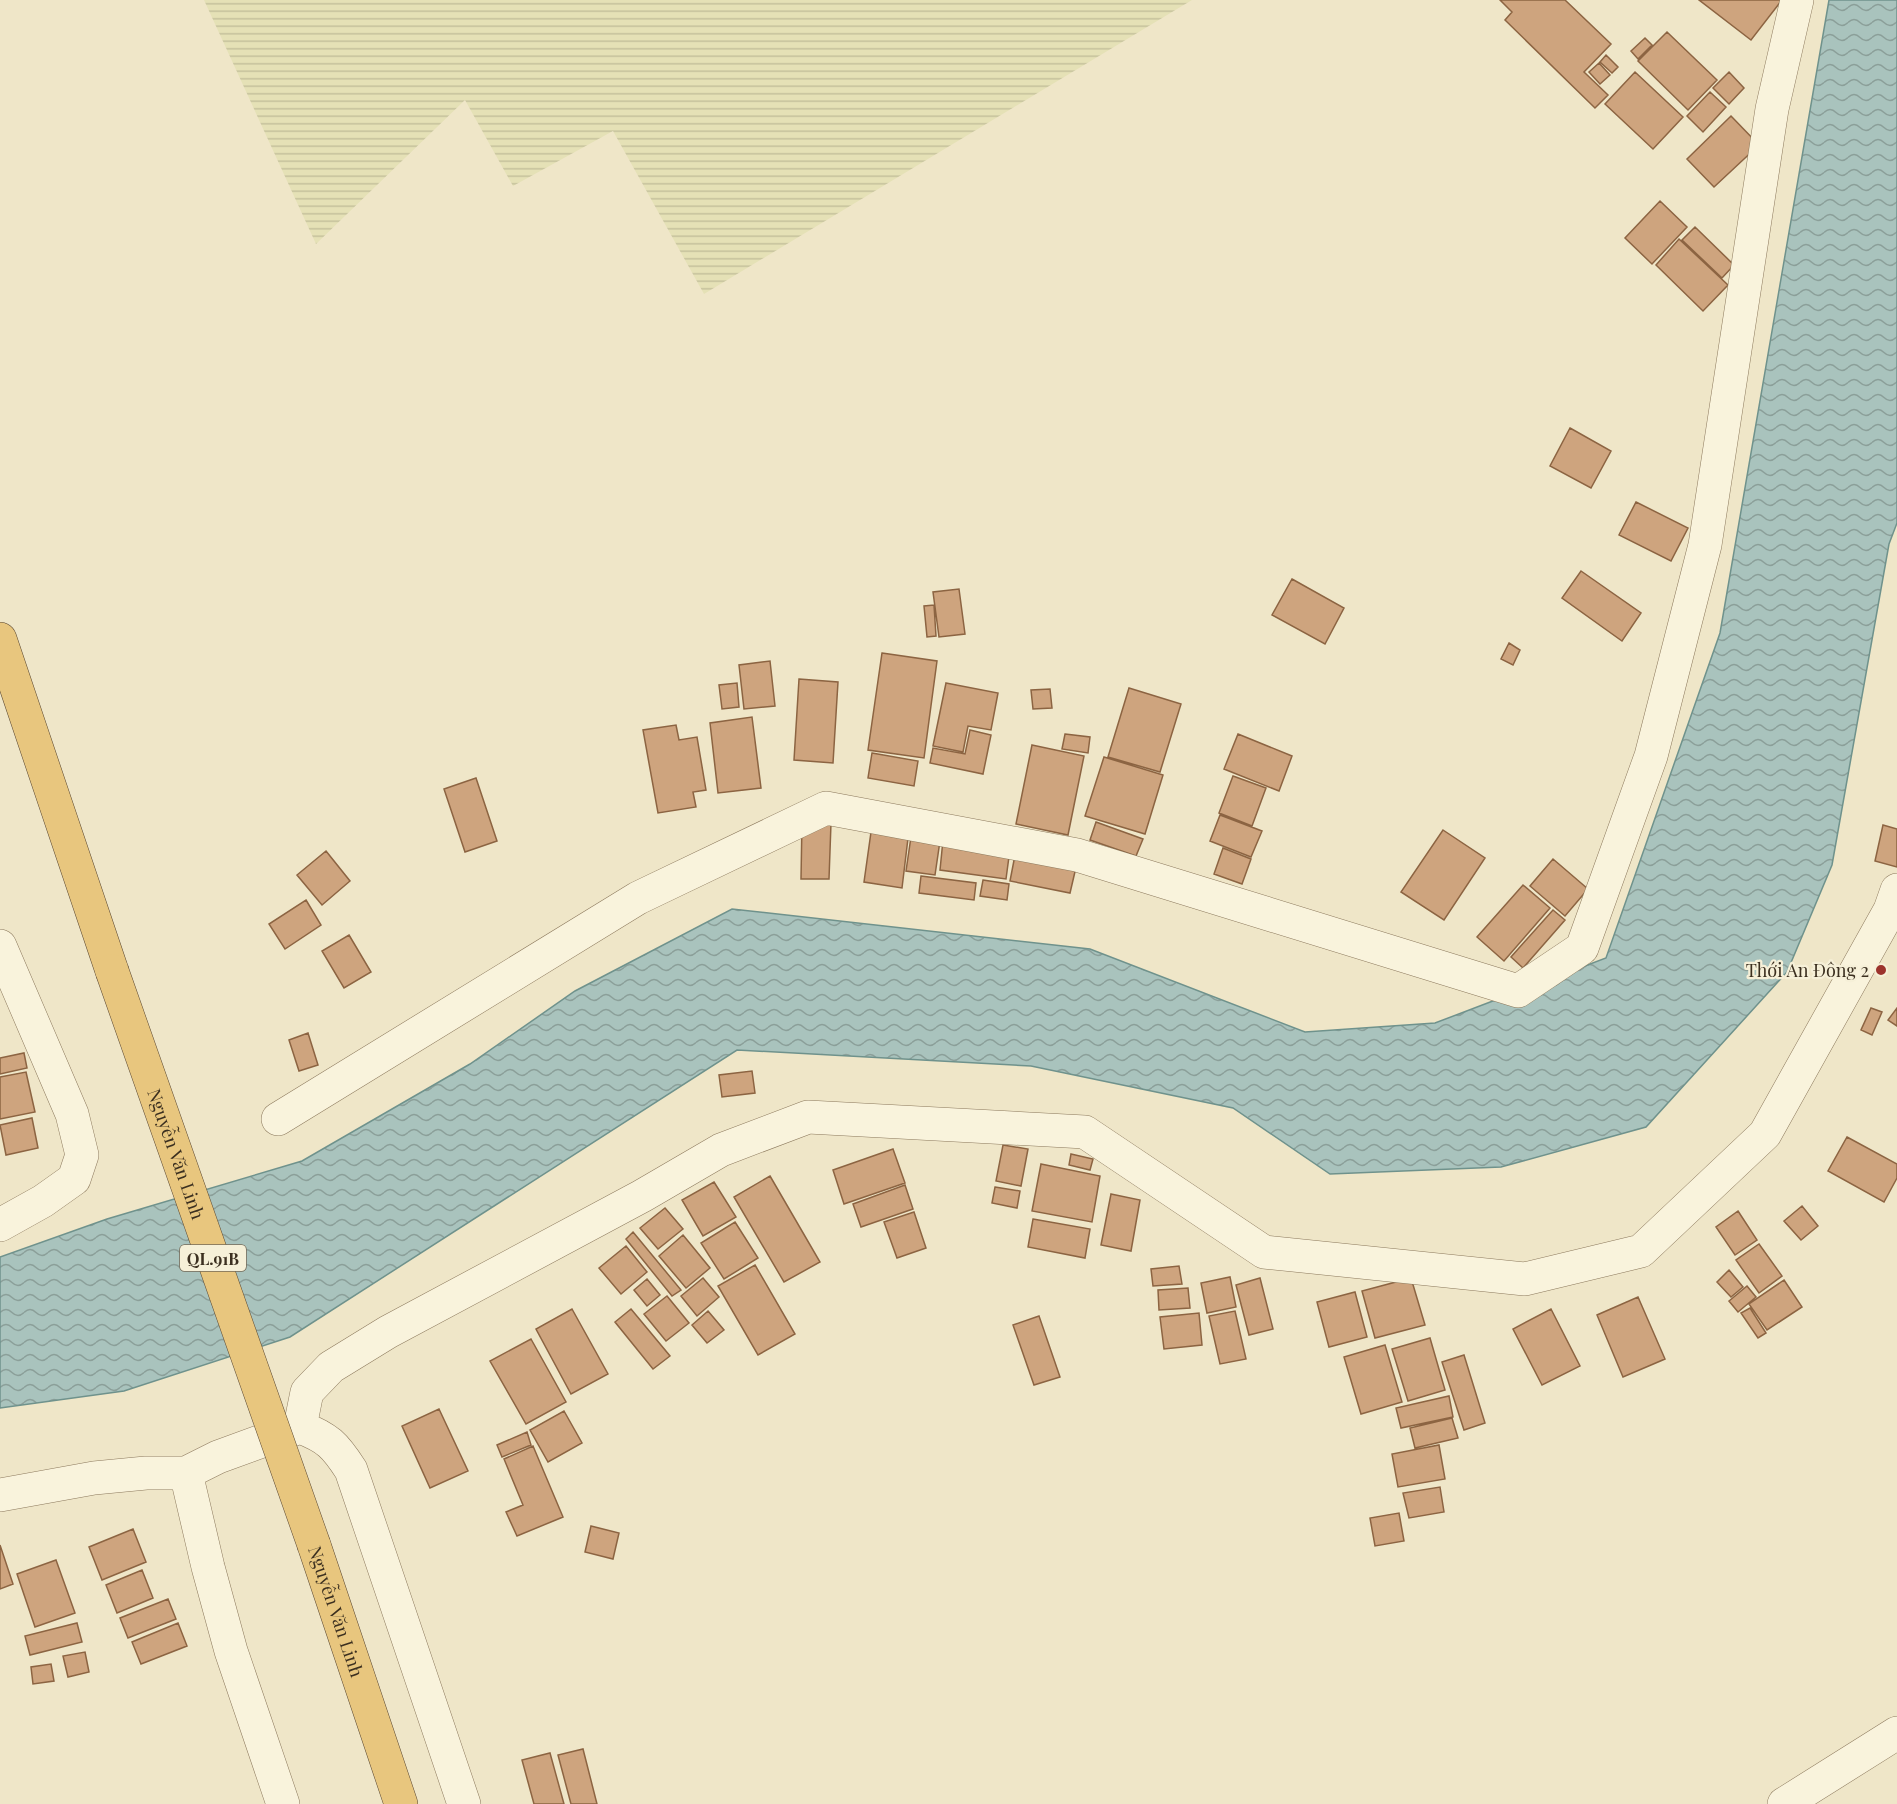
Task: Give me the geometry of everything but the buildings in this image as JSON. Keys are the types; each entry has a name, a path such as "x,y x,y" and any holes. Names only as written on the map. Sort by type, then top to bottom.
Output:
{"highway":[{"name":"Nguyễn Văn Linh","path":"0,639 112,971 314,1545 401,1804"}],"street":[{"path":"278,1119 638,898 826,808 1077,855 1518,991 1582,948 1651,756 1705,545 1772,109 1797,0"},
{"path":"300,1427 307,1392 331,1367 388,1332 642,1196 721,1150 808,1118 1085,1132 1264,1252 1525,1279 1641,1251 1765,1134 1890,909 1897,890"},
{"path":"0,946 72,1114 82,1155 74,1179 43,1201 0,1225"},
{"path":"0,1496 94,1478 146,1473 186,1473 218,1457 300,1427 324,1436 336,1446 351,1470 464,1804"},
{"path":"186,1473 208,1568 231,1651 283,1804"},
{"path":"1784,1804 1897,1732"}],"shaded area":[{"path":"204,0 1192,0 704,294 613,131 513,186 465,100 316,244"}],"water":[{"path":"1829,0 1897,0 1897,523 1889,544 1832,865 1787,972 1646,1127 1501,1167 1330,1174 1233,1108 1031,1066 737,1050 290,1337 124,1391 0,1408 0,1257 107,1219 302,1161 470,1064 575,991 732,909 1090,949 1305,1032 1435,1023 1606,958 1720,633"}],"place":[{"name":"Thới An Đông 2","path":"1881,970"}]}
